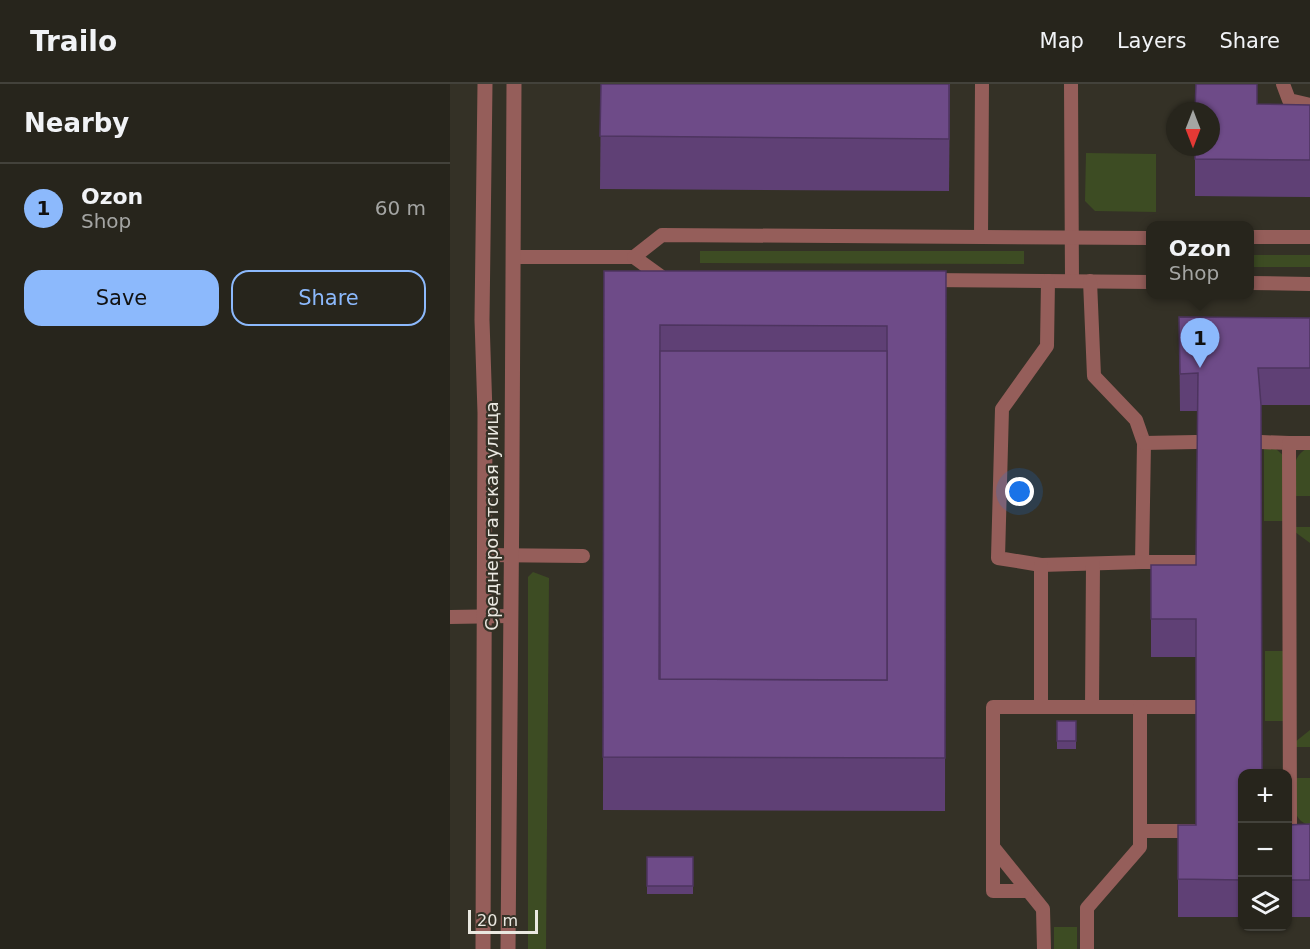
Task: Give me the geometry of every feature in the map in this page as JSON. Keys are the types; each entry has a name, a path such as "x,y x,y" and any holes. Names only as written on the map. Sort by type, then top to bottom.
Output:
{"street":[{"name":"Среднерогатская улица","path":"483,949 485,555 482,320 485,84"},
{"name":"Среднерогатская улица","path":"508,949 514,84"}],"lane":[{"path":"981,237 982,84"},
{"path":"1071,84 1072,280"},
{"path":"1283,84 1289,100 1310,105"},
{"path":"634,257 662,235 1146,238"},
{"path":"1254,237 1310,237"},
{"path":"514,257 634,257 663,278 681,278"},
{"path":"913,280 1146,282"},
{"path":"1048,280 1047,346 1002,409 998,558 1041,565 1196,562"},
{"path":"1090,281 1094,376 1136,420 1144,442 1142,562"},
{"path":"1254,284 1310,284"},
{"path":"1144,442 1196,442"},
{"path":"1261,442 1310,442"},
{"path":"1289,442 1289,823"},
{"path":"485,555 583,556"},
{"path":"1092,707 1093,564"},
{"path":"1041,565 1041,707"},
{"path":"450,616 510,616"},
{"path":"1028,891 993,891 993,707 1196,707"},
{"path":"1087,949 1087,908 1140,847 1140,707"},
{"path":"1140,831 1196,831"},
{"path":"1292,831 1310,831"},
{"path":"993,847 1043,909 1044,949"}],"green space":[{"path":"1086,153 1156,154 1156,212 1095,211 1085,201"},
{"path":"700,251 1024,251 1024,264 700,263"},
{"path":"1254,255 1310,255 1310,267 1254,267"},
{"path":"1264,449 1276,449 1285,457 1285,521 1264,521"},
{"path":"1306,449 1310,449 1310,496 1295,496 1295,464 1297,458"},
{"path":"1295,527 1310,527 1310,543 1295,532"},
{"path":"533,572 549,578 546,949 528,949 528,577"},
{"path":"1265,651 1286,651 1286,721 1265,721"},
{"path":"1310,730 1310,747 1296,747 1295,742"},
{"path":"1294,778 1310,778 1310,825 1303,823 1296,813"},
{"path":"1054,927 1077,927 1077,949 1054,949"}],"building":[{"path":"601,84 949,84 949,139 600,136"},
{"path":"1196,84 1257,84 1257,104 1310,105 1310,160 1195,159 1195,156 1220,156 1220,102 1195,102"},
{"path":"604,271 946,271 945,758 603,757","holes":["660,325 887,326 887,680 659,679"]},
{"path":"1179,317 1310,318 1310,368 1258,368 1261,405 1262,769 1238,769 1238,880 1178,879 1178,825 1196,825 1196,619 1151,619 1151,565 1196,565 1198,373 1180,374"},
{"path":"660,351 887,351 887,680 660,679"},
{"path":"1057,721 1076,721 1076,741 1057,741"},
{"path":"1310,824 1310,880 1292,880 1292,825"},
{"path":"647,857 693,857 693,886 647,886"}],"place":[{"name":"Ozon","path":"1200,368"}]}
